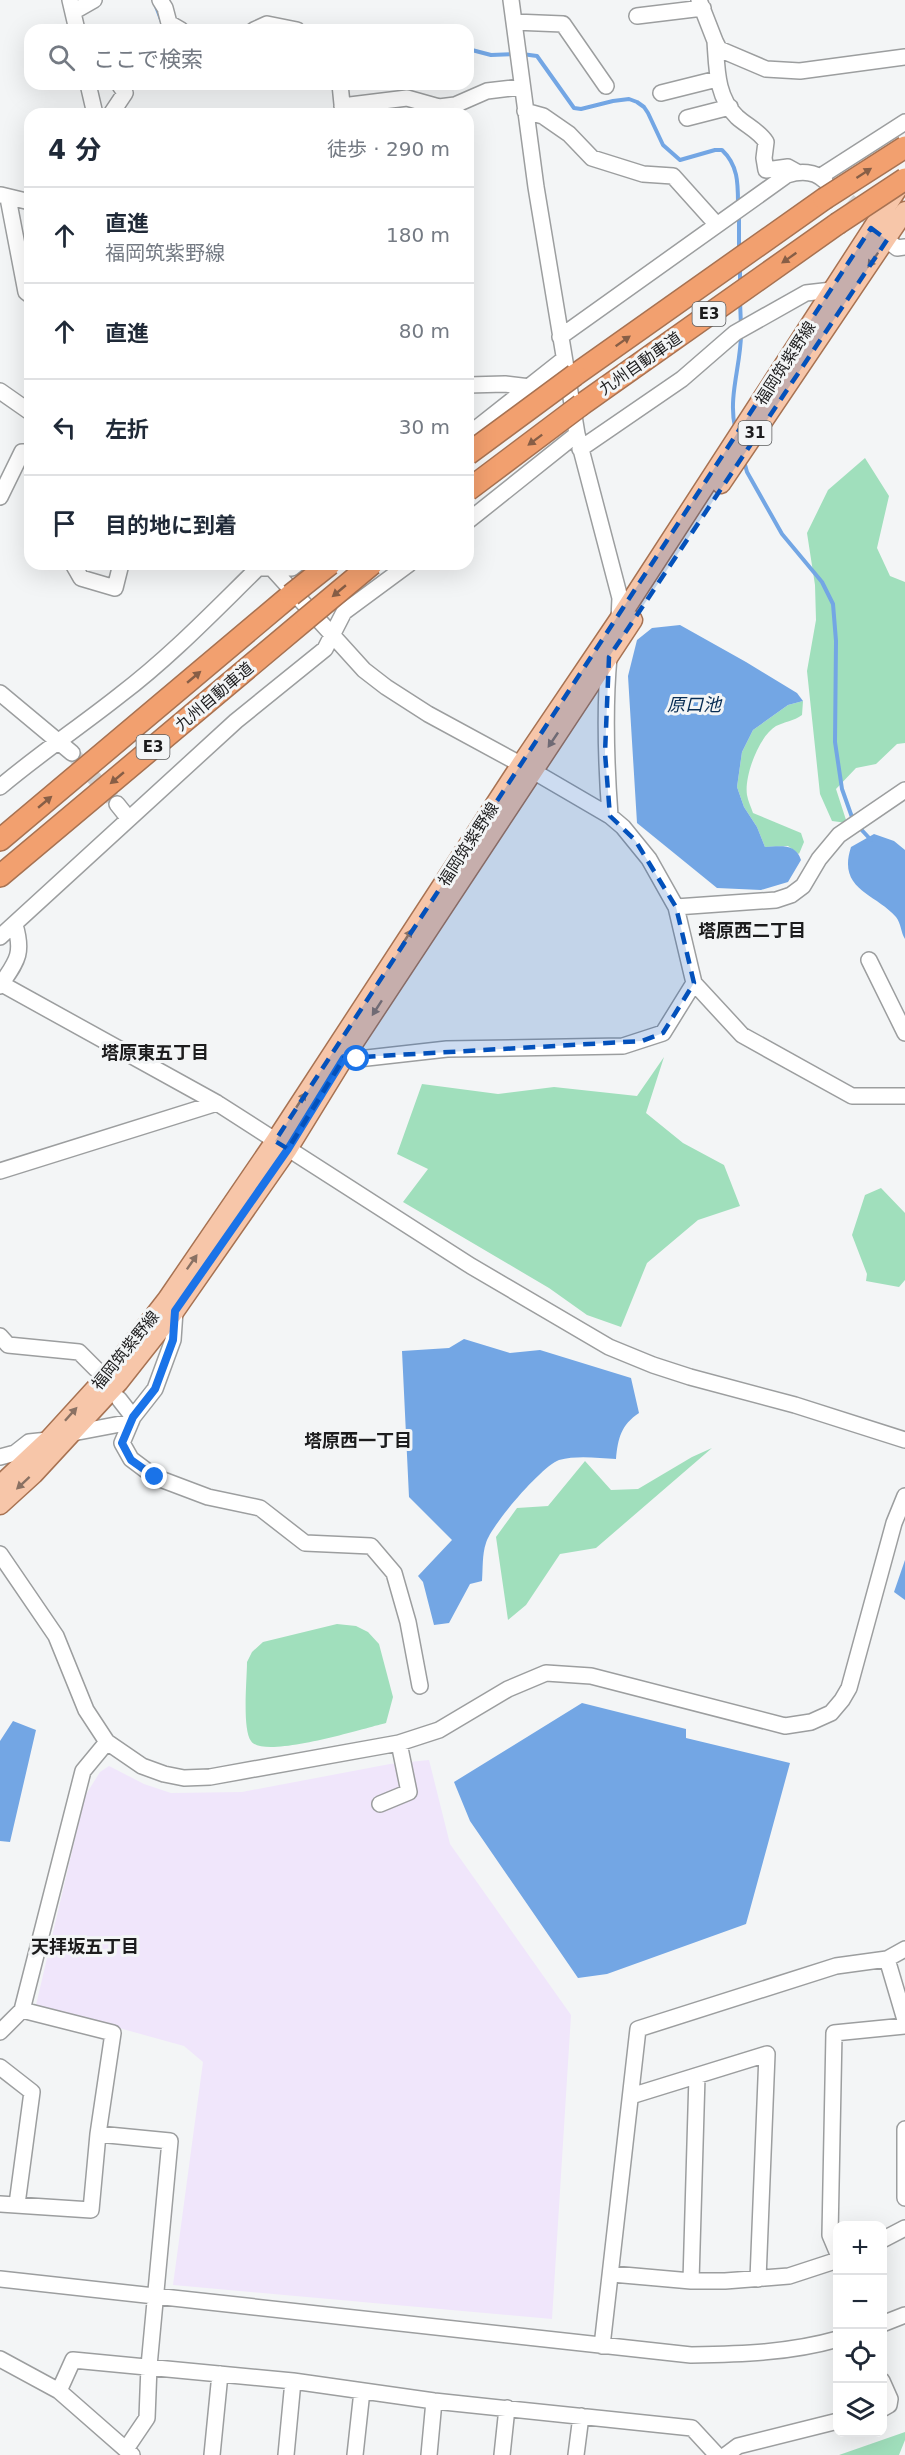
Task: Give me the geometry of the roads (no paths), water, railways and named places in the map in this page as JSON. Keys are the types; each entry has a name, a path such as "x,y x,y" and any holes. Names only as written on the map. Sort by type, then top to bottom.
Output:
{"highway":[{"name":"九州自動車道","path":"474,449 570,367 823,186 905,147"},
{"name":"九州自動車道","path":"474,485 581,405 905,178"},
{"name":"九州自動車道","path":"0,840 322,570"},
{"name":"九州自動車道","path":"0,876 365,570"}],"main road":[{"name":"福岡筑紫野線","path":"0,1485 48,1440 111,1371 344,1058 619,619 905,178"},
{"name":"福岡筑紫野線","path":"0,1505 73,1433 119,1382 175,1311 527,768 609,657 772,407 905,212"}],"street":[{"path":"74,7 94,0"},
{"path":"160,0 171,24"},
{"path":"511,0 521,87 560,337 570,367 579,442 620,598 619,619 609,657 606,693 605,753 610,816"},
{"path":"637,16 701,4 720,49 775,71 800,71 905,57"},
{"path":"74,7 76,24"},
{"path":"74,7 84,24"},
{"path":"514,22 563,24 606,87"},
{"path":"715,41 717,79 724,98 736,116 762,135 766,142 764,158 766,170 788,167 823,186 905,122"},
{"path":"661,93 717,79"},
{"path":"353,108 407,98 439,107 455,105 487,91 521,87"},
{"path":"89,90 94,108"},
{"path":"115,108 124,93 122,90"},
{"path":"340,90 342,108"},
{"path":"687,118 730,107"},
{"path":"525,111 543,116 569,134 592,158 643,174 673,176 717,225"},
{"path":"560,337 787,175 797,172"},
{"path":"24,201 4,196 24,283"},
{"path":"871,228 897,248 905,247"},
{"path":"474,516 579,442 682,379 735,333 806,292 832,290"},
{"path":"474,430 530,387 570,367"},
{"path":"474,384 530,387"},
{"path":"0,391 24,408"},
{"path":"0,497 24,452"},
{"path":"76,570 81,578 115,588 120,570"},
{"path":"0,787 120,695 184,641 256,570"},
{"path":"274,570 364,669 386,687 428,714 610,816 624,827 649,859 676,907 694,983 742,1035 852,1096 905,1096"},
{"path":"0,937 236,721 325,649 344,612 401,570"},
{"path":"0,693 72,753"},
{"path":"676,907 776,900 791,895 804,886 819,858 839,835 905,790"},
{"path":"117,804 129,819"},
{"path":"15,925 20,942 19,954 15,966 0,984 217,1102 471,1266 609,1347 654,1365 795,1405 905,1440"},
{"path":"869,960 905,1033"},
{"path":"344,1058 357,1059 447,1049 622,1046 663,1033 694,983"},
{"path":"0,1171 217,1102"},
{"path":"175,1311 173,1340 155,1389 132,1419 122,1443 124,1449 136,1465 155,1477 208,1497 260,1508 305,1543 371,1546 394,1574 408,1622 420,1686"},
{"path":"0,1336 8,1345 79,1352 96,1369"},
{"path":"119,1400 132,1419"},
{"path":"73,1433 132,1419"},
{"path":"0,1457 15,1454 29,1442 48,1440"},
{"path":"0,1554 56,1636 86,1710 107,1742 142,1766 184,1778 210,1777 399,1743 439,1730 508,1689 546,1673 591,1676 785,1726 811,1722 831,1713 849,1688 894,1522 905,1496"},
{"path":"0,2032 22,2010 83,1771 107,1742"},
{"path":"380,1804 409,1792 399,1743"},
{"path":"602,2346 612,2274 638,2029 836,1966 887,1959 905,1949"},
{"path":"887,1959 905,2020"},
{"path":"0,2204 91,2210 98,2134 113,2033 22,2010"},
{"path":"833,2243 830,2235 834,2032 905,2026"},
{"path":"631,2096 767,2054 759,2279"},
{"path":"0,2067 32,2092 17,2204"},
{"path":"691,2282 697,2076"},
{"path":"905,2129 905,2198"},
{"path":"0,2359 58,2391 129,2452 147,2418 149,2366 170,2141 98,2134"},
{"path":"887,2237 905,2228"},
{"path":"612,2274 691,2282 759,2279 789,2276 833,2261"},
{"path":"0,2279 691,2355 759,2354 794,2350 833,2340"},
{"path":"887,2322 905,2315"},
{"path":"58,2391 73,2360 149,2366 293,2381 435,2401 692,2428 717,2455"},
{"path":"212,2455 220,2374"},
{"path":"286,2455 293,2381"},
{"path":"355,2455 362,2391"},
{"path":"887,2392 890,2399 887,2406"},
{"path":"429,2455 435,2401"},
{"path":"502,2455 507,2408"},
{"path":"576,2455 581,2416"},
{"path":"726,2455 738,2446 833,2422"}],"water":[{"name":"原口池","path":"680,625 797,693 803,701 788,705 753,730 742,752 737,787 744,807 757,827 765,847 787,847 799,855 801,860 788,882 761,890 717,888 637,823 628,676 637,640 652,628"},
{"path":"874,834 894,841 905,850 905,939 896,917 860,889 849,873 848,861 851,847"},
{"path":"464,1339 510,1353 540,1350 631,1378 639,1413 624,1427 616,1459 580,1457 559,1460 530,1484 497,1523 486,1543 482,1581 470,1584 449,1623 434,1625 423,1582 418,1576 452,1540 409,1497 402,1351 449,1348"},
{"path":"905,1560 905,1600 894,1592"},
{"path":"582,1703 686,1729 686,1738 790,1763 746,1924 607,1974 578,1978 470,1821 454,1782"},
{"path":"13,1721 36,1730 10,1842 0,1841 0,1741"}],"waterway":[{"path":"154,1 162,22"},
{"path":"474,51 491,55 515,54"},
{"path":"522,54 537,56 574,108 581,109 629,99 637,102 648,113 663,145 680,160 722,150 734,168 738,203"},
{"path":"739,214 739,251"},
{"path":"740,268 740,284"},
{"path":"740,301 741,326"},
{"path":"735,427 733,404 741,334"},
{"path":"744,461 747,472 782,534 822,582 833,604 836,641 835,742 842,789 853,820"},
{"path":"858,826 871,840"}],"tunnel":[{"path":"831,186 884,230"},
{"path":"72,753 117,804"}],"district":[{"name":"塔原西二丁目","path":"752,931"},
{"name":"塔原東五丁目","path":"155,1053"},
{"name":"塔原西一丁目","path":"358,1441"},
{"name":"天拝坂五丁目","path":"85,1947"}]}
